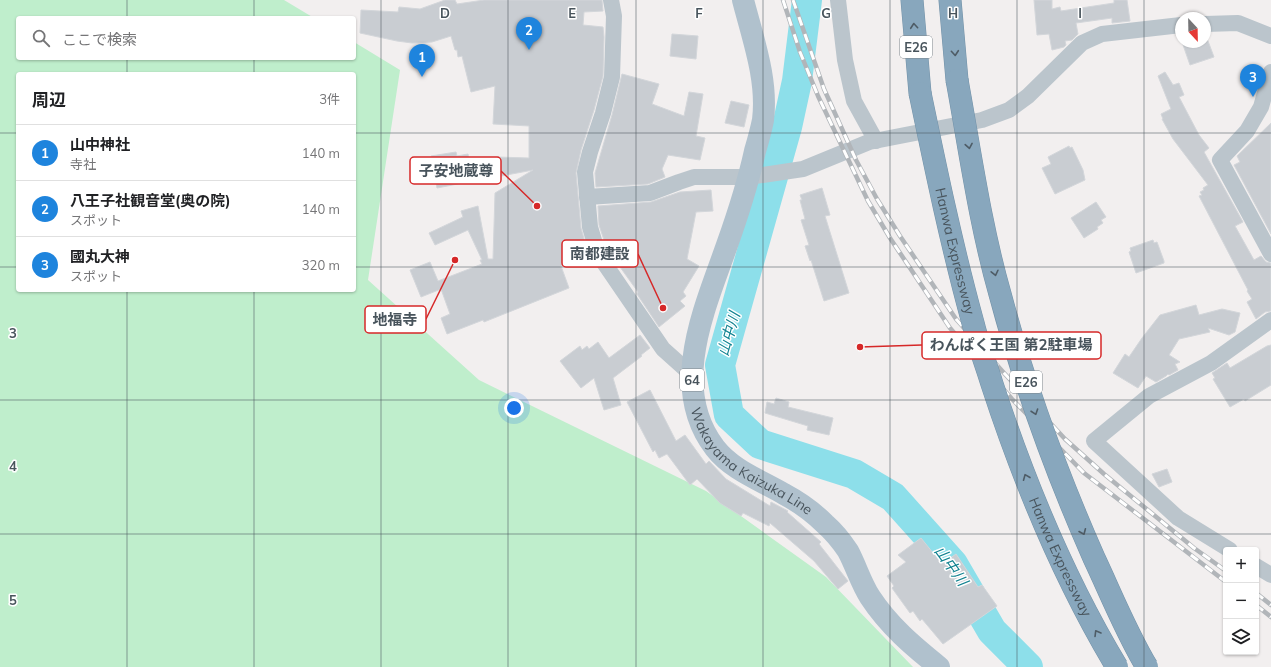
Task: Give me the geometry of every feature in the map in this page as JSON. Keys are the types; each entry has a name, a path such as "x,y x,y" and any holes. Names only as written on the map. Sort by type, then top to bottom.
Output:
{"highway":[{"name":"Hanwa Expressway","path":"912,0 920,93 942,202 973,324 1010,437 1043,520 1093,626 1117,667"},
{"name":"E26","path":"950,0 957,80 982,218 999,293 1035,411 1082,531 1134,646 1147,667"}],"main road":[{"name":"Wakayama Kaizuka Line","path":"743,0 763,85 763,120 756,176 740,208 702,315 695,346 692,375 696,413 704,430 716,448 732,464 754,478 802,504 826,524 847,550 870,596 891,625 939,667"}],"street":[{"path":"611,0 614,16 612,77 585,172 590,227 598,254 663,349 692,375"},
{"path":"838,0 845,60 854,101 876,141"},
{"path":"1211,24 1238,23 1271,36"},
{"path":"587,197 650,193 694,177 756,176 803,169 869,142 982,120 1009,110 1028,96 1082,43 1091,38 1102,34 1175,26"},
{"path":"1271,72 1266,111 1220,160 1271,254"},
{"path":"1225,547 1178,518 1094,441 1149,396 1211,363 1271,320"},
{"path":"1259,568 1271,575"}],"green space":[{"path":"0,0 284,0 311,16 16,16 16,60 356,60 356,43 400,70 368,280 479,380 706,491 826,577 913,667 0,667"}],"building":[{"path":"445,0 455,0 457,4 484,0 602,0 603,11 584,12 583,25 603,27 604,37 603,76 581,150 576,173 581,228 589,256 561,266 569,288 484,322 483,320 447,334 441,318 450,314 441,289 421,297 410,270 430,262 438,281 482,264 480,260 482,260 468,230 435,245 429,233 463,217 461,211 478,206 488,259 493,259 495,193 533,170 496,177 497,157 529,158 529,126 493,124 495,86 471,92 462,56 458,57 457,50 455,50 451,36 432,42 412,43 360,33 361,10 398,12 399,7 420,9"},
{"path":"1034,0 1052,0 1052,9 1060,7 1061,11 1114,3 1114,0 1127,0 1130,21 1112,23 1112,18 1076,23 1078,34 1072,40 1065,41 1066,45 1064,47 1052,50 1049,34 1037,35"},
{"path":"672,34 698,36 696,59 670,56"},
{"path":"1184,48 1211,48 1214,57 1190,65"},
{"path":"1165,72 1173,85 1179,83 1184,95 1179,97 1199,135 1209,148 1204,152 1243,222 1235,226 1254,260 1261,256 1266,262 1271,263 1271,311 1265,312 1256,319 1247,302 1252,299 1247,291 1248,290 1199,196 1202,195 1200,192 1204,190 1203,188 1208,185 1173,139 1162,119 1161,114 1171,109 1158,76"},
{"path":"622,74 659,84 652,104 684,116 689,92 703,94 696,136 705,138 700,160 668,155 662,169 665,177 648,184 596,187 595,173"},
{"path":"731,101 749,105 744,127 725,123"},
{"path":"1271,123 1271,234 1234,165 1240,162 1237,156"},
{"path":"1069,146 1070,148 1072,147 1083,170 1085,180 1055,194 1042,168 1051,164 1048,157"},
{"path":"456,152 457,156 468,154 473,181 437,188 431,156"},
{"path":"822,188 830,215 825,216 849,293 824,301 805,246 809,245 801,220 805,219 800,200 802,200 800,195"},
{"path":"711,190 713,211 696,212 687,259 699,266 683,292 686,296 680,301 685,306 659,327 637,294 638,292 607,249 599,225 598,206 651,202 680,192"},
{"path":"1096,202 1106,217 1101,220 1103,223 1097,227 1098,229 1084,238 1071,218"},
{"path":"1153,240 1154,243 1157,242 1164,263 1136,273 1129,252 1131,251 1130,248"},
{"path":"1196,305 1199,315 1222,309 1240,313 1235,332 1229,335 1208,328 1210,332 1179,339 1169,355 1180,362 1175,364 1178,370 1169,375 1168,374 1156,382 1146,376 1138,388 1113,373 1125,354 1129,357 1160,315"},
{"path":"640,335 650,348 613,378 621,405 604,410 594,378 581,388 560,361 580,346 582,350 587,346 589,349 598,342 609,358"},
{"path":"1271,345 1271,385 1245,401 1244,399 1230,407 1213,379 1215,378 1212,373 1227,363 1230,368"},
{"path":"650,390 676,441 685,435 706,464 709,461 726,479 770,506 771,502 788,511 787,512 821,542 819,544 848,581 838,589 814,561 770,523 769,526 743,513 741,516 720,503 697,479 690,485 667,454 659,458 655,450 653,452 627,402"},
{"path":"776,398 789,402 788,407 833,418 829,435 807,430 808,426 765,413 767,402 774,404"},
{"path":"1167,469 1172,482 1159,487 1152,474"},
{"path":"921,538 942,564 956,554 978,587 982,585 997,606 943,644 922,619 920,621 913,611 910,613 892,588 894,586 887,576 906,562 898,555"}],"waterway":[{"name":"山中川","path":"807,0 797,81 787,127 720,365 729,415 760,444 854,474 893,497 953,564 992,631 1028,667"}],"railway":[{"path":"783,0 800,52 818,96 868,201 890,238 950,328 1012,399 1084,473 1223,580"},
{"path":"793,0 824,89 856,160 877,199 900,236 956,319 1065,439 1104,474 1194,548 1223,569"},
{"path":"1259,595 1271,605"},
{"path":"1259,607 1271,617"}],"place":[{"name":"八王子社観音堂(奥の院)","path":"529,50"},
{"name":"山中神社","path":"422,77"},
{"name":"國丸大神","path":"1253,97"},
{"name":"子安地蔵尊","path":"537,206"},
{"name":"地福寺","path":"455,260"},
{"name":"南都建設","path":"663,308"},
{"name":"わんぱく王国 第2駐車場","path":"860,347"}]}
